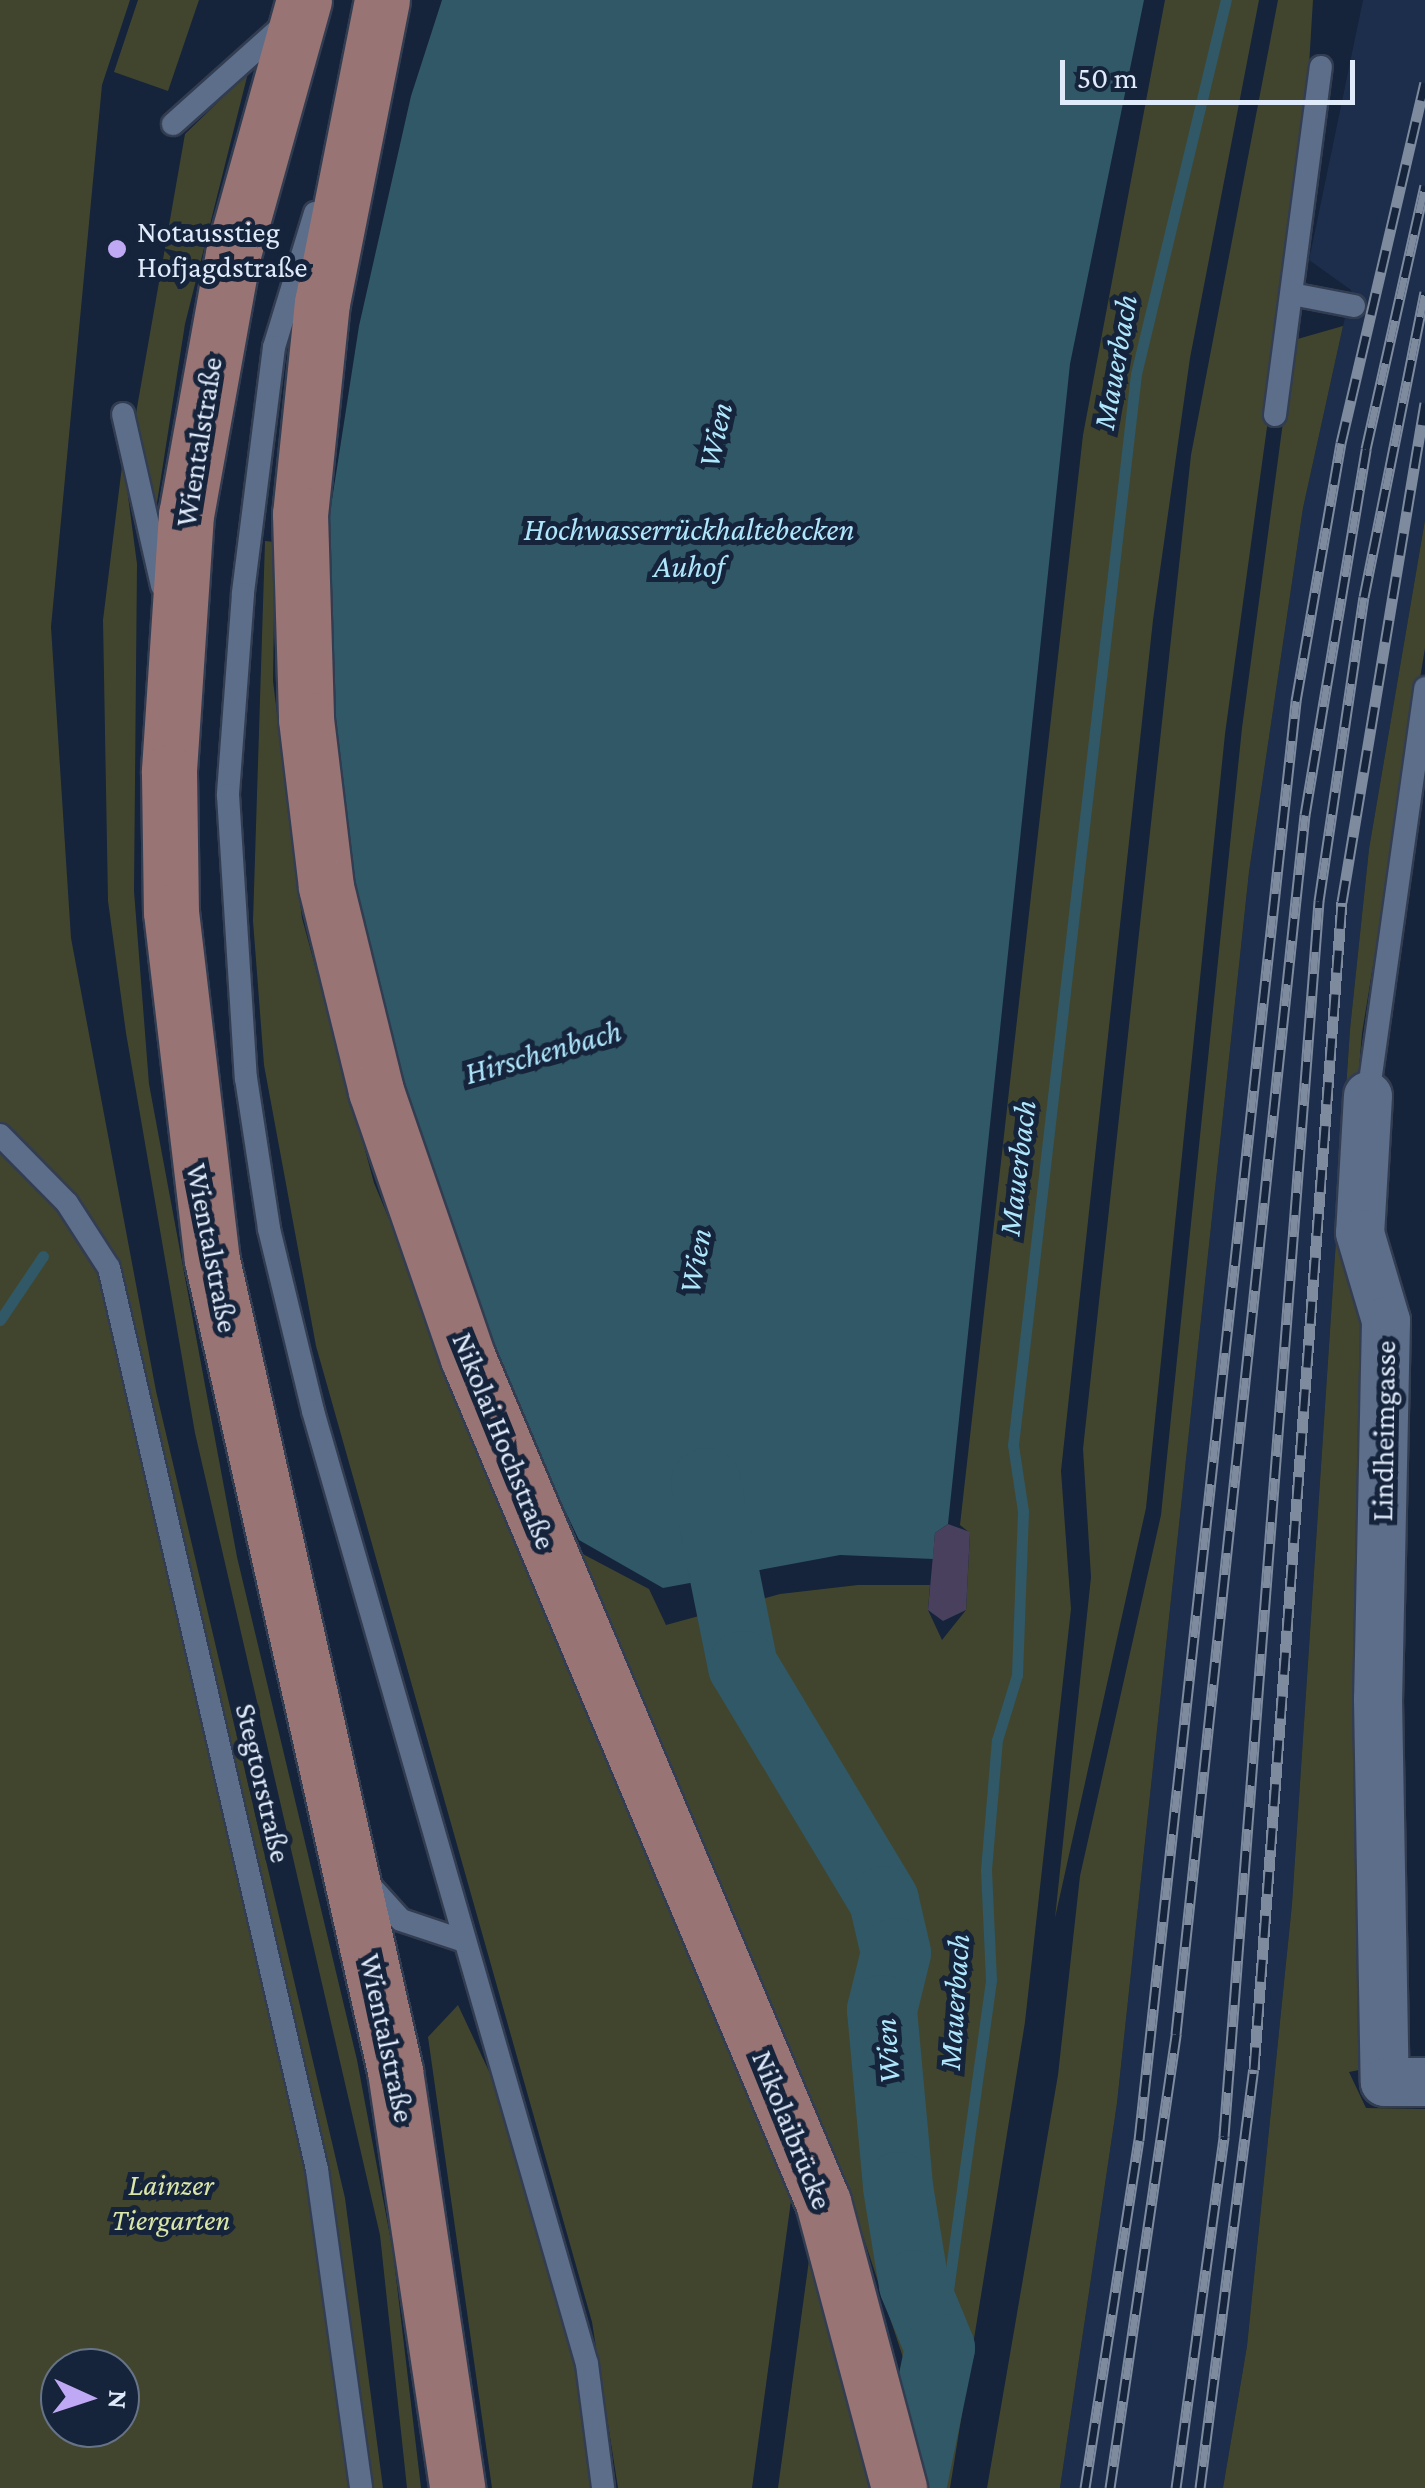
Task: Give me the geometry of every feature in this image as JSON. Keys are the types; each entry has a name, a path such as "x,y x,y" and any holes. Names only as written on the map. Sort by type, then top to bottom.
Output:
{"main road":[{"name":"Nikolai Hochstraße","path":"381,0 322,302 300,553 326,887 376,1091 468,1358 648,1785"},
{"name":"Wientalstraße","path":"303,5 206,384 175,632 171,912 192,1140 425,2230 457,2488"},
{"name":"Nikolaibrücke","path":"648,1785 823,2202 899,2488"}],"street":[{"name":"Lindheimgasse","path":"1368,1096 1360,1233 1386,1321 1378,1699 1384,2082 1425,2082"}],"lane":[{"path":"381,0 274,348 243,594 229,929 269,1229 464,1942 587,2364 603,2488"},
{"path":"173,124 303,5"},
{"path":"1275,415 1297,295 1321,67"},
{"path":"1297,295 1354,306"},
{"path":"123,414 175,632"},
{"name":"Lindheimgasse","path":"1368,1096 1425,688"},
{"name":"Stegtorstraße","path":"0,1135 67,1202 110,1268 317,2170 361,2488"},
{"path":"347,1860 401,1920 464,1942"}],"shaded area":[{"path":"1363,0 1425,0 1425,520 1369,849 1350,1029 1292,1904 1247,2346 1223,2488 1060,2488 1117,2103 1249,872 1303,508 1351,290 1309,260"}],"green space":[{"name":"Lainzer Tiergarten","path":"0,0 130,0 102,85 51,627 71,938 156,1391 345,2198 383,2488 0,2488"},
{"path":"138,0 199,0 168,91 114,72"},
{"path":"1165,0 1259,0 1190,358 1153,620 1061,1471 1071,1609 1025,2022 950,2488 934,2488 916,2397 840,2166 579,1552 649,1589 666,1625 780,1594 858,1585 930,1585 928,1610 942,1640 966,1610 970,1533 960,1525 1083,435"},
{"path":"1278,0 1313,0 1303,164 1225,734 1146,1508 1055,1918 1091,1577 1083,1449 1191,455"},
{"path":"248,73 185,324 154,522 135,419 185,134"},
{"path":"1343,326 1303,508 1249,872 1117,2103 1060,2488 987,2488 1058,2075 1080,1876 1161,1515 1242,728 1294,340"},
{"path":"123,458 137,564 134,891 149,1084 237,1557 357,2060 393,2252 421,2488 407,2488 380,2235 195,1433 126,1033 108,901 103,620"},
{"path":"1425,520 1425,648 1362,1033 1350,1173 1376,1320 1369,2068 1349,2072 1366,2108 1425,2109 1425,2488 1223,2488 1247,2346 1292,1904 1350,1029 1369,849"},
{"path":"265,541 275,542 273,681 302,918 374,1183 793,2186 752,2488 618,2488 592,2322 316,1346 264,1065 253,921"},
{"path":"458,2005 523,2144 579,2367 592,2488 492,2488 428,2037"},
{"path":"812,2238 879,2488 778,2488"}],"water":[{"name":"Hochwasserrückhaltebecken Auhof","path":"442,0 1144,0 1070,364 948,1524 935,1533 933,1559 840,1555 663,1588 579,1540 487,1346 374,1001 327,698 329,519 359,326 411,96"}],"building":[{"path":"948,1524 970,1532 966,1610 943,1621 928,1610 935,1533"}],"waterway":[{"name":"Mauerbach","path":"940,2348 991,1980 986,1870 997,1740 1017,1675 1023,1511 1013,1445 1136,374 1226,0"},
{"name":"Hirschenbach","path":"0,1320 43,1256"},
{"name":"Wien","path":"706,1483 743,1666 884,1901 896,1953 882,2010 898,2187 914,2285 940,2348 911,2488"}],"railway":[{"path":"1085,2488 1139,2140 1296,701 1341,443 1425,83"},
{"path":"1110,2488 1176,2034 1305,815 1366,449 1425,186"},
{"path":"1176,2488 1224,2136 1319,901 1364,597 1425,292"},
{"path":"1200,2488 1254,2069 1342,902 1425,403"}],"place":[{"name":"Notausstieg Hofjagdstraße","path":"117,249"}]}
